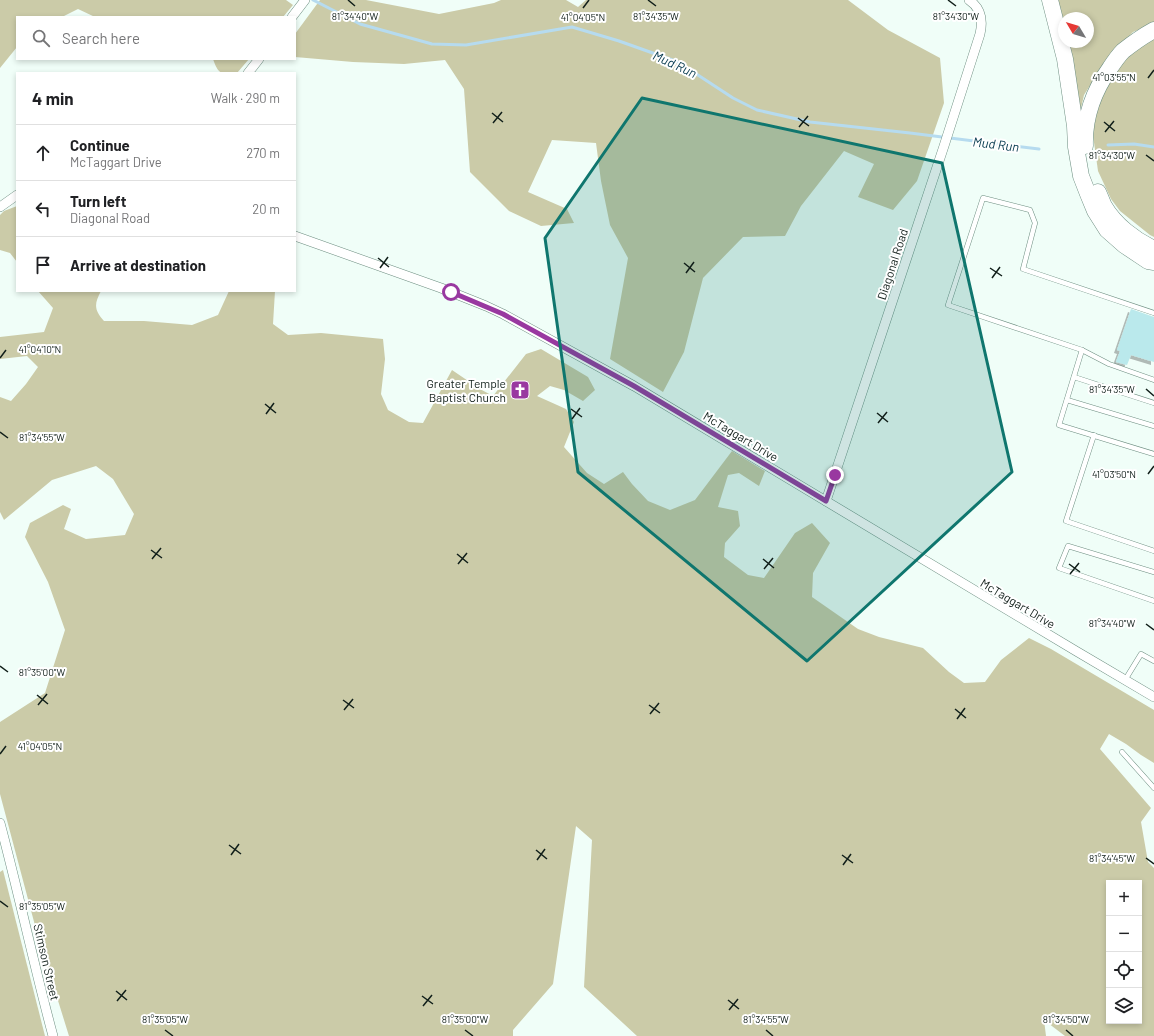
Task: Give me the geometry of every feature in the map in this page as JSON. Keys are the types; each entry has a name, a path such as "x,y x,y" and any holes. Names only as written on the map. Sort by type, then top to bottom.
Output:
{"highway":[{"path":"1050,0 1065,59 1081,176 1088,194 1095,211 1107,230 1124,245 1148,261 1154,262"},
{"path":"1154,30 1136,41 1123,52 1105,74 1092,100 1085,132 1086,154 1090,171 1105,207 1119,225 1135,238 1154,249"}],"street":[{"name":"Diagonal Road","path":"826,501 980,34 982,25 981,16 975,5 969,0"},
{"path":"293,16 304,1"},
{"path":"249,72 259,60"},
{"path":"0,207 16,196"},
{"name":"McTaggart Drive","path":"296,236 440,288 503,314 634,386 1154,697"},
{"name":"Stimson Street","path":"0,824 53,1036"}],"lane":[{"path":"1154,313 1023,269 1035,223 1030,210 983,198 948,305 1082,350 1109,364 1154,380"},
{"path":"1082,350 1059,425 1154,454"},
{"path":"1074,377 1154,403"},
{"path":"1067,400 1154,426"},
{"path":"1094,435 1066,521 1154,551"},
{"path":"1154,572 1068,546 1059,568 1154,601"},
{"path":"1125,680 1141,654 1154,661"},
{"path":"1122,752 1154,788"}],"highlighted area":[{"path":"642,98 942,163 1012,472 807,661 578,472 545,238"}],"green space":[{"path":"0,0 286,0 293,5 284,16 93,16 78,9 64,16 16,16 16,48 0,68"},
{"path":"320,0 366,0 439,14 494,3 501,0 566,0 578,7 586,0 848,0 888,30 940,58 944,103 917,181 893,210 858,197 874,164 844,151 801,206 785,236 743,237 703,278 684,352 663,392 610,359 628,258 610,225 601,181 596,143 552,140 528,192 567,209 574,223 541,226 509,211 470,172 464,89 445,60 404,64 353,62 296,57 296,33"},
{"path":"1057,0 1154,0 1154,23 1133,32 1104,63 1084,95 1079,117 1066,48 1094,48 1094,12 1059,12"},
{"path":"1154,37 1154,237 1120,211 1111,199 1098,171 1092,128 1096,109 1106,84 1120,64 1138,47"},
{"path":"213,60 248,60 238,72 221,72 217,68"},
{"path":"16,206 16,261 10,253 0,250 0,215 4,211"},
{"path":"39,292 101,292 96,307 98,314 104,321 144,321 192,325 218,315 229,292 275,292 273,324 288,335 321,333 383,339 385,359 381,394 388,410 409,422 423,423 452,370 493,396 526,354 541,349 588,377 595,390 583,401 564,390 550,386 537,396 566,409 574,422 564,447 587,473 604,484 623,472 648,501 670,510 695,500 732,451 765,471 759,486 739,473 728,475 718,507 738,511 740,526 725,543 724,557 748,575 764,578 795,533 812,523 830,543 813,573 812,597 858,629 879,637 923,648 949,672 964,683 985,682 1001,660 1029,638 1051,649 1154,710 1154,763 1109,734 1100,749 1151,808 1141,822 1148,862 1154,868 1154,1036 1065,1036 1044,1020 1046,1036 637,1036 584,987 592,840 576,826 553,984 513,1030 513,1036 69,1036 37,933 0,794 0,722 45,693 65,630 48,582 25,537 30,523 63,505 71,509 64,529 86,539 125,535 134,514 113,479 96,466 52,480 4,520 0,512 0,397 11,401 38,367 27,356 0,359 0,337 44,332 53,308"},
{"path":"3,870 45,1036 0,1036 0,872"}],"building":[{"path":"1131,309 1154,317 1154,362 1131,355 1127,365 1116,362 1120,351 1117,350"}],"waterway":[{"name":"Mud Run","path":"313,0 360,24 432,44 466,45 572,27 619,41 678,62 733,98 757,110 810,122 1039,149"},
{"name":"Mud Run","path":"1108,145 1134,144 1154,147"}],"place":[{"name":"Greater Temple Baptist Church","path":"520,390"}],"route":[{"path":"451,292 503,314 634,386 826,501 835,475"}]}
